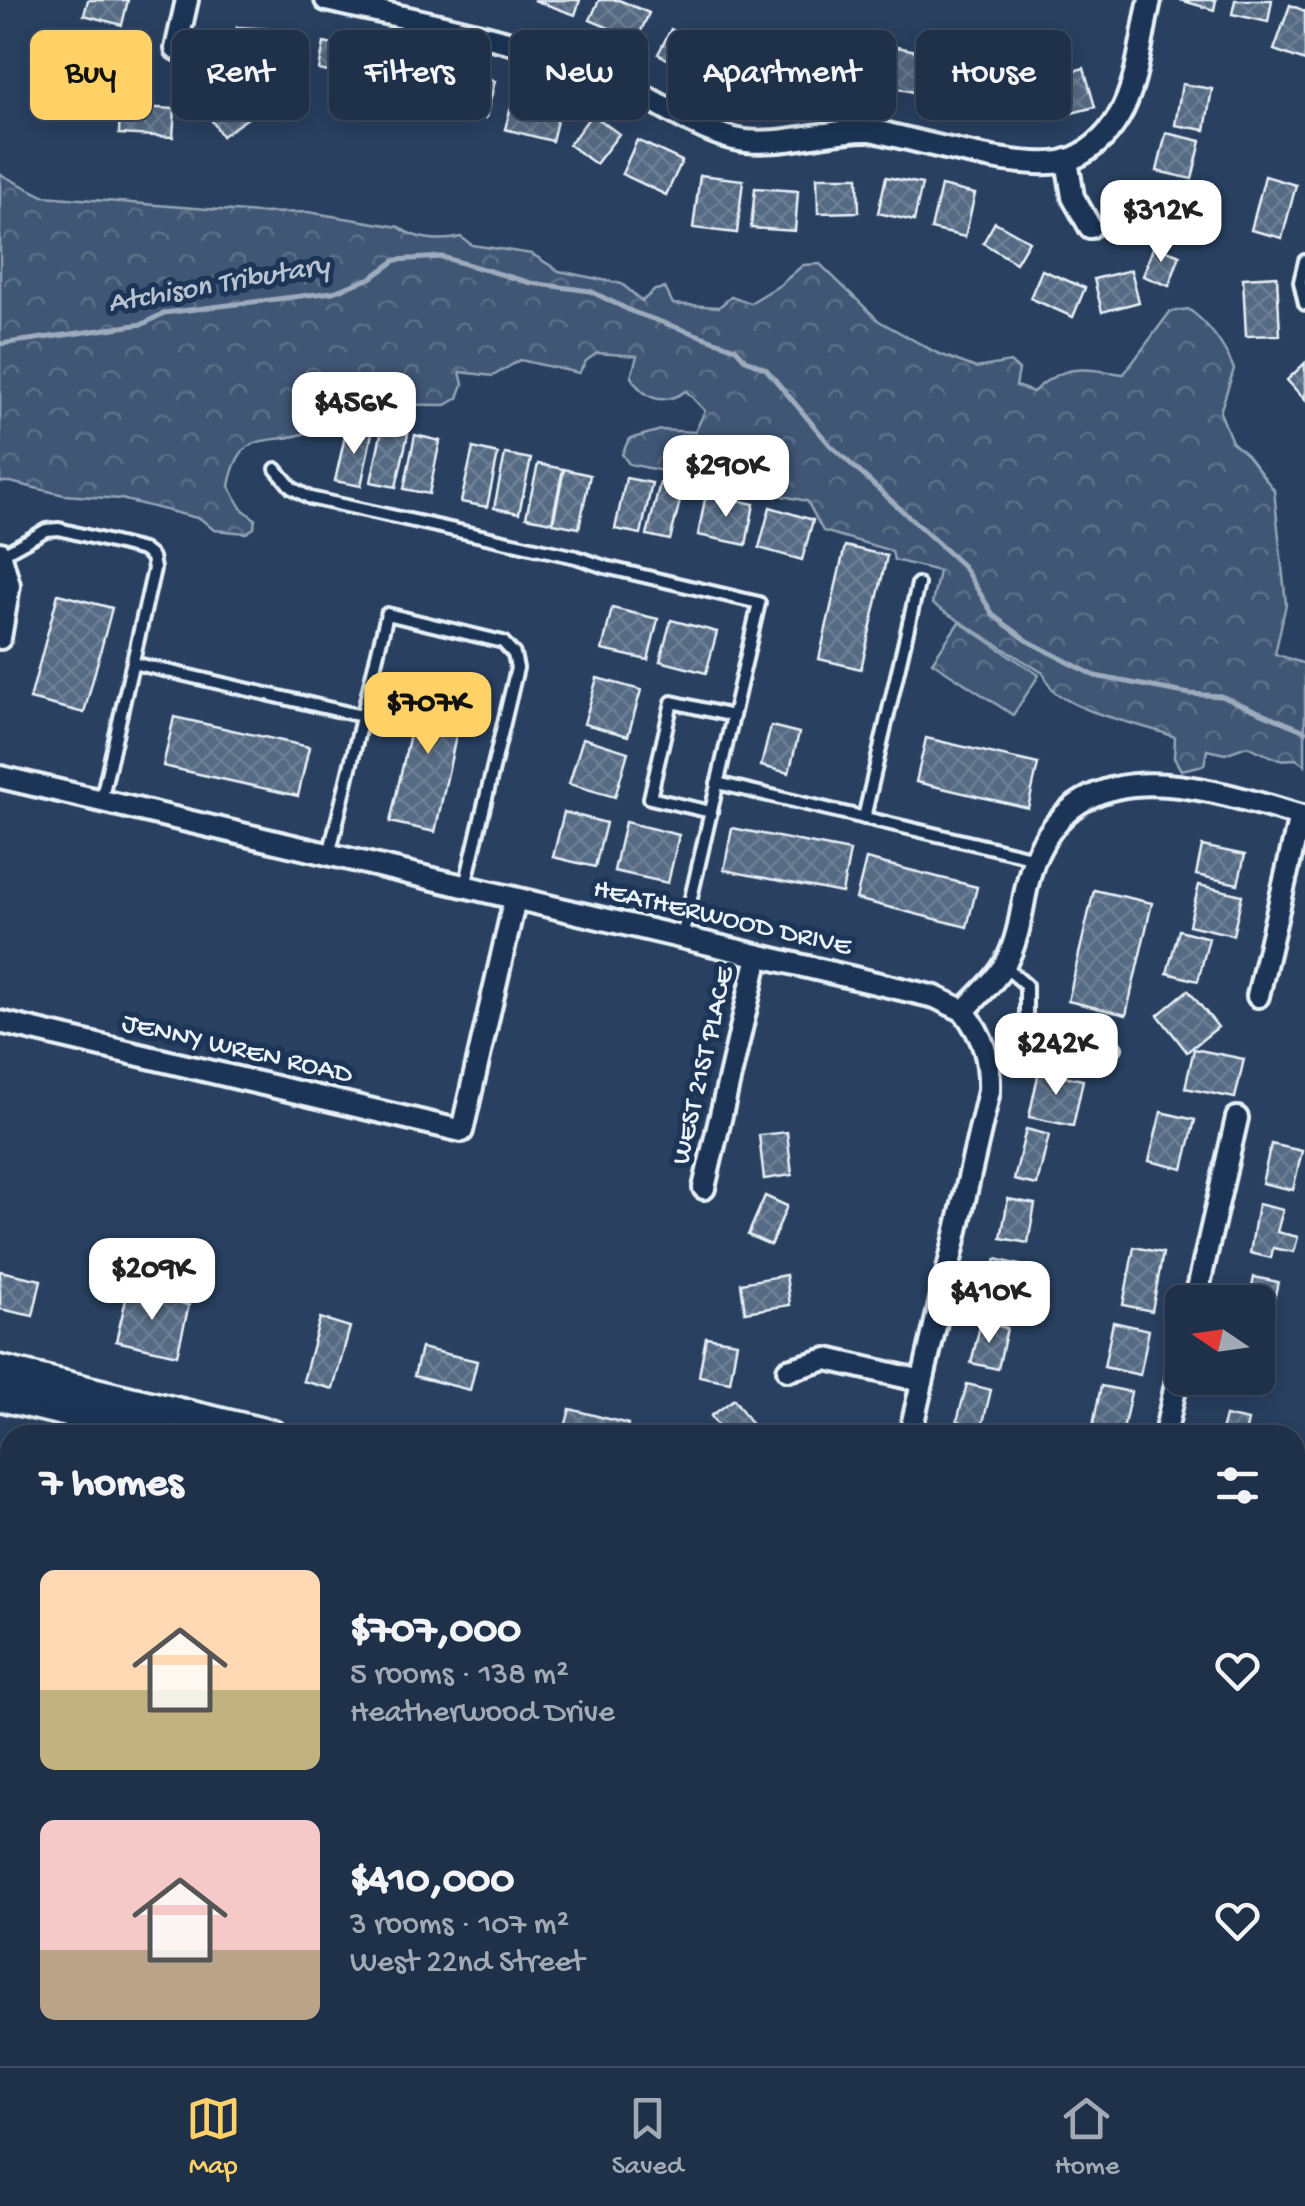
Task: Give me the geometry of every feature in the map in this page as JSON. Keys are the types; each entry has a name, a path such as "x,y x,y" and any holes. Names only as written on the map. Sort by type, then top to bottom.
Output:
{"main road":[{"path":"0,1370 230,1425"},
{"path":"0,1396 122,1425"}],"street":[{"path":"180,30 187,0"},
{"path":"326,0 513,42 560,58 603,74 704,128 737,140 870,130 1017,162 1043,164 1067,160 1094,146 1120,116 1150,0"},
{"path":"1067,160 1073,197 1090,227"},
{"path":"0,638 9,584 1,554"},
{"name":"HEATHERWOOD DRIVE","path":"0,777 935,998 964,1011"},
{"path":"912,1425 988,1091 987,1048 964,1011 1004,966 1014,944 1035,858 1065,817 1105,791 1139,782 1187,787 1302,817 1258,996"},
{"name":"JENNY WREN ROAD","path":"0,1022 462,1131 515,898"},
{"name":"WEST 21ST PLACE","path":"704,1188 758,956"},
{"path":"1199,1285 1237,1118"},
{"path":"788,1370 827,1359 922,1381"},
{"path":"1167,1425 1174,1395"}],"lane":[{"path":"1305,261 1300,282 1305,304"},
{"path":"276,469 292,488 310,498 576,557 759,604 682,938"},
{"path":"1,554 46,530 59,529 143,550 152,557 154,569 101,801"},
{"path":"864,818 918,584"},
{"path":"329,855 387,614 503,642 514,654 518,668 465,886"},
{"path":"132,663 362,716"},
{"path":"710,812 650,798 672,702 733,716"},
{"path":"717,783 1035,858"},
{"path":"1004,966 1026,985 1026,1024 1115,1048"}],"green space":[{"path":"0,174 43,196 258,213 308,212 399,227 429,239 461,237 472,245 532,254 559,271 622,284 642,301 655,290 665,288 673,304 719,307 731,297 750,303 803,265 820,264 879,321 937,353 976,368 1010,362 1019,370 1016,386 1033,392 1065,372 1124,374 1170,312 1188,309 1215,336 1234,369 1220,412 1232,442 1274,490 1286,604 1275,654 1305,664 1305,765 1296,759 1279,760 1247,746 1225,754 1207,750 1204,765 1181,770 1174,758 1175,737 1069,701 1050,687 1043,673 932,604 939,571 894,560 892,551 823,531 807,501 629,464 622,454 629,439 661,430 695,432 705,411 686,391 662,399 642,391 631,377 637,356 597,353 579,373 520,360 493,376 460,372 463,384 458,398 446,405 340,404 315,429 259,442 241,453 229,486 241,508 255,519 254,528 246,533 214,530 201,519 121,499 64,495 0,482"},
{"path":"959,622 1039,675 1013,715 932,662"}],"building":[{"path":"88,0 128,0 122,25 84,15"},
{"path":"534,0 580,0 575,15"},
{"path":"599,0 619,0 649,13 641,30 614,30 590,20"},
{"path":"1180,0 1216,0 1214,10"},
{"path":"1235,0 1272,0 1268,22 1232,14"},
{"path":"1290,5 1305,11 1305,61 1274,50"},
{"path":"237,27 286,30 237,30"},
{"path":"668,35 668,59 658,54"},
{"path":"324,43 329,44 329,72 319,70"},
{"path":"896,47 916,51 916,93 896,88"},
{"path":"1084,68 1095,107 1071,113 1071,71"},
{"path":"1182,84 1212,89 1205,130 1175,125"},
{"path":"152,108 172,109 173,137 119,134 120,120 152,120"},
{"path":"510,111 510,120 557,120 552,141 505,129"},
{"path":"211,120 245,120 222,136"},
{"path":"588,120 600,120 619,134 596,164 569,145"},
{"path":"1166,133 1201,141 1192,179 1157,171"},
{"path":"637,140 682,161 666,195 622,174"},
{"path":"700,175 743,180 737,233 693,228"},
{"path":"1265,176 1296,185 1282,238 1251,230"},
{"path":"817,177 858,177 859,212 818,213"},
{"path":"886,177 922,184 914,221 878,213"},
{"path":"1157,185 1200,194 1194,222 1151,213"},
{"path":"941,186 975,194 965,237 931,229"},
{"path":"755,188 798,191 795,231 751,228"},
{"path":"995,222 1029,241 1016,263 983,243"},
{"path":"1154,245 1180,255 1169,286 1143,276"},
{"path":"1042,270 1085,288 1073,317 1030,298"},
{"path":"1131,270 1139,302 1102,312 1094,279"},
{"path":"1277,276 1280,335 1246,336 1243,278"},
{"path":"1305,363 1305,400 1287,380"},
{"path":"347,427 372,433 361,486 335,481"},
{"path":"382,429 408,434 396,487 371,482"},
{"path":"415,435 440,441 429,494 404,489"},
{"path":"473,448 498,454 487,507 461,502"},
{"path":"505,454 531,459 519,513 494,508"},
{"path":"538,464 563,469 552,522 526,517"},
{"path":"564,469 590,475 579,528 553,523"},
{"path":"626,478 652,483 641,534 615,529"},
{"path":"660,483 683,489 670,540 647,535"},
{"path":"706,494 754,504 746,545 698,535"},
{"path":"770,507 813,520 802,560 759,548"},
{"path":"845,546 887,556 861,669 819,659"},
{"path":"58,594 112,608 84,713 30,699"},
{"path":"612,608 658,619 648,660 602,650"},
{"path":"671,620 717,632 706,673 660,661"},
{"path":"597,678 641,690 628,736 584,724"},
{"path":"422,681 466,691 435,832 390,822"},
{"path":"174,717 309,747 298,796 163,766"},
{"path":"771,726 799,733 789,773 761,766"},
{"path":"583,738 628,752 615,797 569,784"},
{"path":"926,738 1038,764 1028,808 916,782"},
{"path":"564,812 606,823 595,867 553,857"},
{"path":"625,822 679,835 668,883 614,871"},
{"path":"732,828 850,851 842,893 724,870"},
{"path":"1202,846 1245,855 1238,884 1196,875"},
{"path":"866,859 977,887 967,927 856,899"},
{"path":"1199,885 1242,895 1233,935 1189,925"},
{"path":"1094,890 1152,903 1126,1015 1068,1001"},
{"path":"1179,930 1209,938 1198,981 1167,973"},
{"path":"1188,990 1218,1027 1187,1052 1158,1015"},
{"path":"1194,1049 1244,1059 1235,1098 1185,1088"},
{"path":"1039,1071 1083,1080 1073,1126 1029,1117"},
{"path":"1161,1112 1195,1120 1183,1169 1149,1161"},
{"path":"1026,1129 1049,1135 1037,1185 1014,1180"},
{"path":"787,1132 792,1175 764,1179 759,1135"},
{"path":"1271,1144 1302,1151 1293,1190 1262,1183"},
{"path":"765,1196 787,1206 771,1245 748,1235"},
{"path":"1008,1199 1035,1204 1028,1243 1001,1238"},
{"path":"1258,1204 1283,1210 1277,1232 1298,1237 1294,1252 1273,1248 1271,1258 1250,1253"},
{"path":"1134,1247 1163,1253 1152,1311 1123,1305"},
{"path":"996,1259 1023,1266 1013,1307 985,1299"},
{"path":"0,1271 41,1280 33,1316 0,1309"},
{"path":"786,1275 790,1305 745,1312 741,1283"},
{"path":"1254,1277 1278,1282 1275,1295 1275,1285 1252,1285"},
{"path":"128,1291 189,1305 177,1355 116,1341"},
{"path":"320,1318 350,1327 333,1389 303,1381"},
{"path":"981,1322 1007,1328 998,1369 971,1363"},
{"path":"1113,1322 1149,1330 1140,1375 1104,1367"},
{"path":"706,1337 737,1342 730,1382 699,1376"},
{"path":"421,1348 477,1361 470,1390 414,1376"},
{"path":"967,1384 991,1390 982,1425 957,1421"},
{"path":"1101,1386 1131,1392 1124,1425 1093,1425"},
{"path":"734,1399 752,1425 717,1425 711,1416"},
{"path":"570,1409 628,1424 628,1425 566,1425"},
{"path":"1225,1416 1248,1421 1247,1425 1223,1425"}],"waterway":[{"name":"Atchison Tributary","path":"0,344 143,324 164,313 333,292 371,278 396,260 442,257 531,283 590,291 633,312 735,348 746,360 766,369 830,445 963,566 994,616 1028,641 1095,676 1221,696 1305,731"}]}
